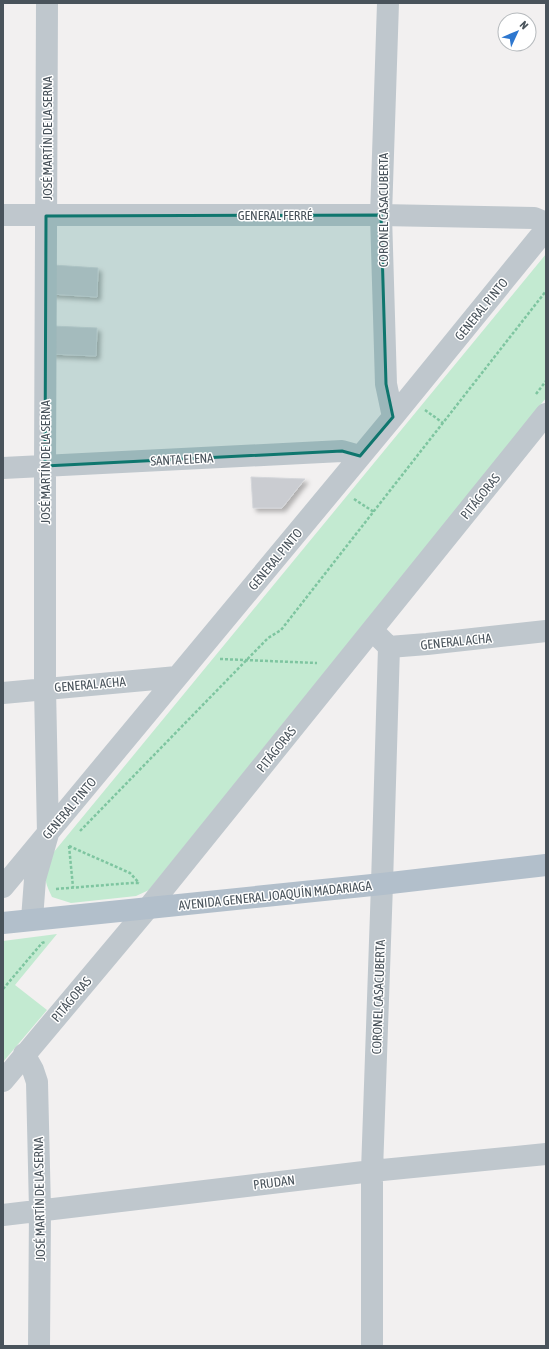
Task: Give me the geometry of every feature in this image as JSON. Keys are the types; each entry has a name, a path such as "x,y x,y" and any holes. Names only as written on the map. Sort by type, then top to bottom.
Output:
{"main road":[{"name":"AVENIDA GENERAL JOAQUÍN MADARIAGA","path":"3,923 382,884 546,865"}],"street":[{"name":"JOSÉ MARTÍN DE LA SERNA","path":"32,919 38,865 48,834 45,466 47,3"},
{"name":"CORONEL CASACUBERTA","path":"388,3 381,215 386,384 392,417"},
{"name":"GENERAL FERRÉ","path":"3,215 381,215 534,218 546,223"},
{"name":"GENERAL PINTO","path":"3,887 178,677 546,229"},
{"name":"PITÁGORAS","path":"3,1081 24,1054 148,908 546,414"},
{"name":"SANTA ELENA","path":"3,468 342,451 360,456"},
{"path":"372,630 389,647"},
{"name":"GENERAL ACHA","path":"389,647 546,631"},
{"name":"CORONEL CASACUBERTA","path":"372,1346 372,1171 389,647"},
{"name":"GENERAL ACHA","path":"3,693 178,677"},
{"name":"JOSÉ MARTÍN DE LA SERNA","path":"24,1054 33,1070 37,1082 40,1210 39,1346"},
{"name":"PRUDAN","path":"3,1215 372,1171 546,1154"}],"path":[{"path":"80,832 246,660 268,638 281,630 546,291"},
{"path":"194,657 344,665"},
{"path":"73,887 69,844 130,873 139,883"},
{"path":"34,892 73,887 139,883 164,888"},
{"path":"3,989 42,943 49,941"}],"highlighted area":[{"path":"381,215 386,384 393,417 360,456 342,451 45,466 46,216"}],"green space":[{"path":"546,254 546,398 149,890 136,896 71,903 52,897 45,875 53,853"},
{"path":"57,934 15,985 47,1010 3,1062 3,941"}],"building":[{"path":"53,265 98,268 97,297 51,294"},
{"path":"52,326 97,328 96,356 51,354"},
{"path":"251,477 305,479 282,508 253,508"}]}
